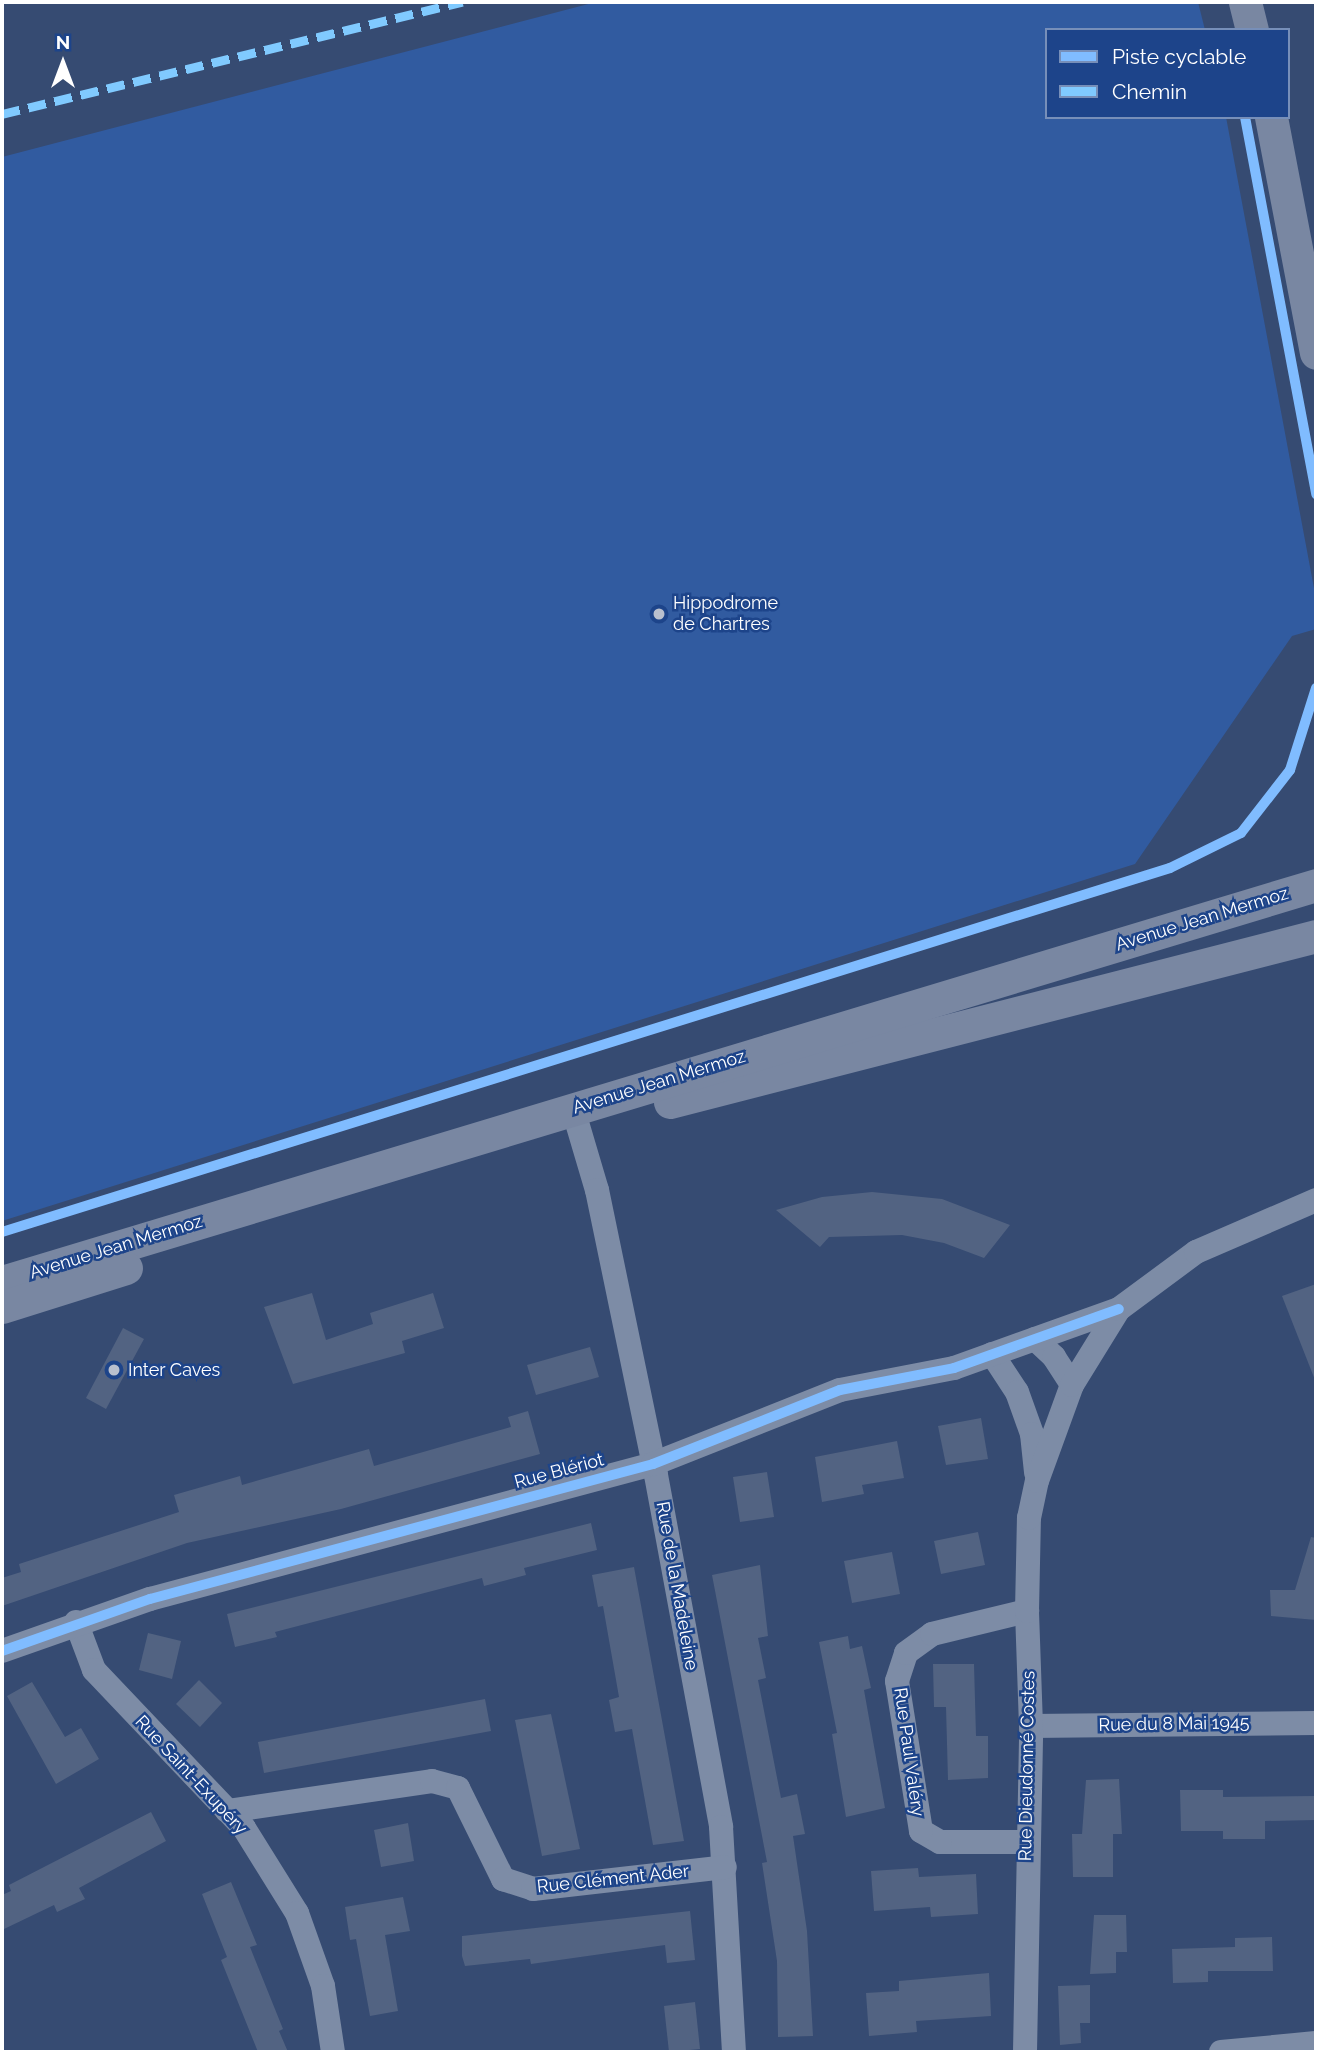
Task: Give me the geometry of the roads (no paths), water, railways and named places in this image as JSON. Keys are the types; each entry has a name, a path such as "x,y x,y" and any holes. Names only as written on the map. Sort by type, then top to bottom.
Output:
{"main road":[{"path":"1245,2 1252,28"},
{"path":"1271,119 1316,353"},
{"name":"Avenue Jean Mermoz","path":"2,1282 1316,884"},
{"name":"Avenue Jean Mermoz","path":"2,1307 578,1126 1316,936"}],"street":[{"name":"Rue de la Madeleine","path":"578,1126 597,1190 653,1464 724,1867 734,2052"},
{"name":"Rue Dieudonné Costes","path":"1025,2052 1026,1842 1031,1726 1027,1611 1029,1518 1037,1481 1072,1385 1119,1309 1196,1252 1316,1200"},
{"name":"Rue Blériot","path":"2,1651 76,1622 653,1464 840,1390 954,1368 1119,1309"},
{"path":"1035,1339 1054,1357 1072,1385"},
{"name":"Rue Dieudonné Costes","path":"992,1354 1017,1392 1032,1434 1037,1481"},
{"name":"Rue Paul Valéry","path":"1026,1842 940,1842 921,1831 897,1681 906,1653 932,1634 1027,1611"},
{"name":"Rue Saint-Exupéry","path":"76,1622 94,1670 244,1828 297,1913 323,1986 333,2052"},
{"name":"Rue du 8 Mai 1945","path":"1031,1726 1316,1723"},
{"name":"Rue Clément Ader","path":"227,1811 432,1781 458,1788 503,1879 533,1889 724,1867"},
{"path":"1221,2052 1316,2043"}],"place":[{"name":"Hippodrome de Chartres","path":"659,614"},
{"name":"Inter Caves","path":"114,1370"}]}
